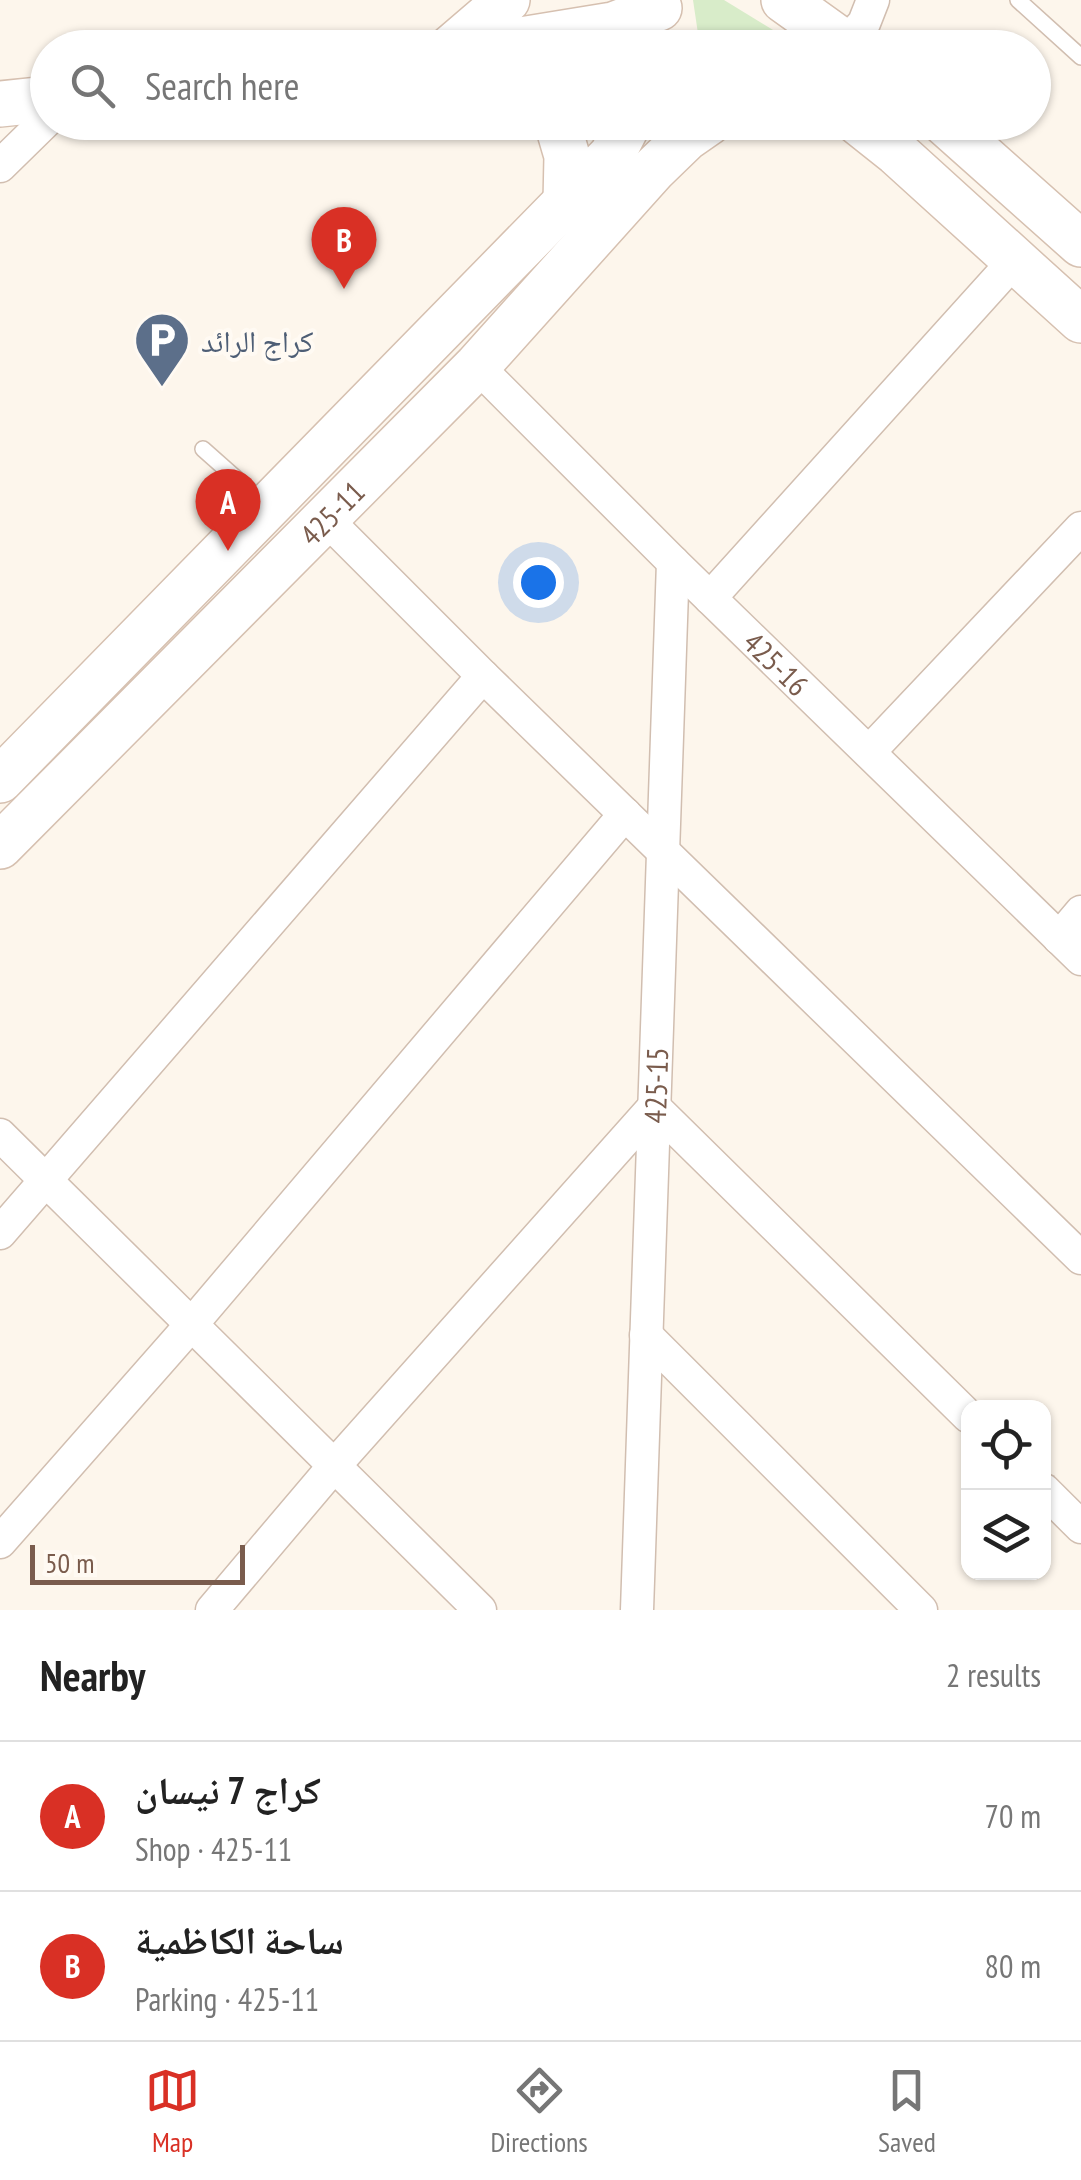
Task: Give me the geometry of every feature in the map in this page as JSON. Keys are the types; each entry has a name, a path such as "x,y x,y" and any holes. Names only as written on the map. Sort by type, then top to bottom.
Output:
{"street":[{"path":"472,30 507,0"},
{"path":"784,0 827,30"},
{"path":"859,30 874,0"},
{"path":"575,30 662,18"},
{"path":"0,104 30,101"},
{"path":"0,166 30,137"},
{"path":"562,140 567,156 566,202"},
{"name":"425-11","path":"0,780 628,140"},
{"name":"425-11","path":"646,140 654,169"},
{"name":"425-11","path":"0,846 477,366 684,140"},
{"path":"881,140 1081,320"},
{"path":"964,140 1081,244"},
{"path":"710,598 1015,260"},
{"name":"425-16","path":"477,366 1070,948"},
{"path":"326,519 1081,1258"},
{"path":"869,752 1081,528"},
{"name":"425-15","path":"637,1610 673,562"},
{"path":"0,1234 483,676"},
{"path":"0,1542 191,1325 625,814"},
{"path":"1070,948 1081,912"},
{"path":"212,1610 334,1466 654,1108 961,1409"},
{"path":"0,1135 480,1610"},
{"path":"646,1334 921,1610"},
{"path":"1051,1497 1081,1527"}],"lane":[{"path":"1018,0 1081,57"},
{"path":"203,449 268,507"}],"green space":[{"path":"693,0 724,0 773,30 697,30"}],"place":[{"name":"ساحة الكاظمية","path":"344,289"},
{"name":"كراج الرائد","path":"162,389"},
{"name":"كراج 7 نيسان","path":"228,551"}]}
